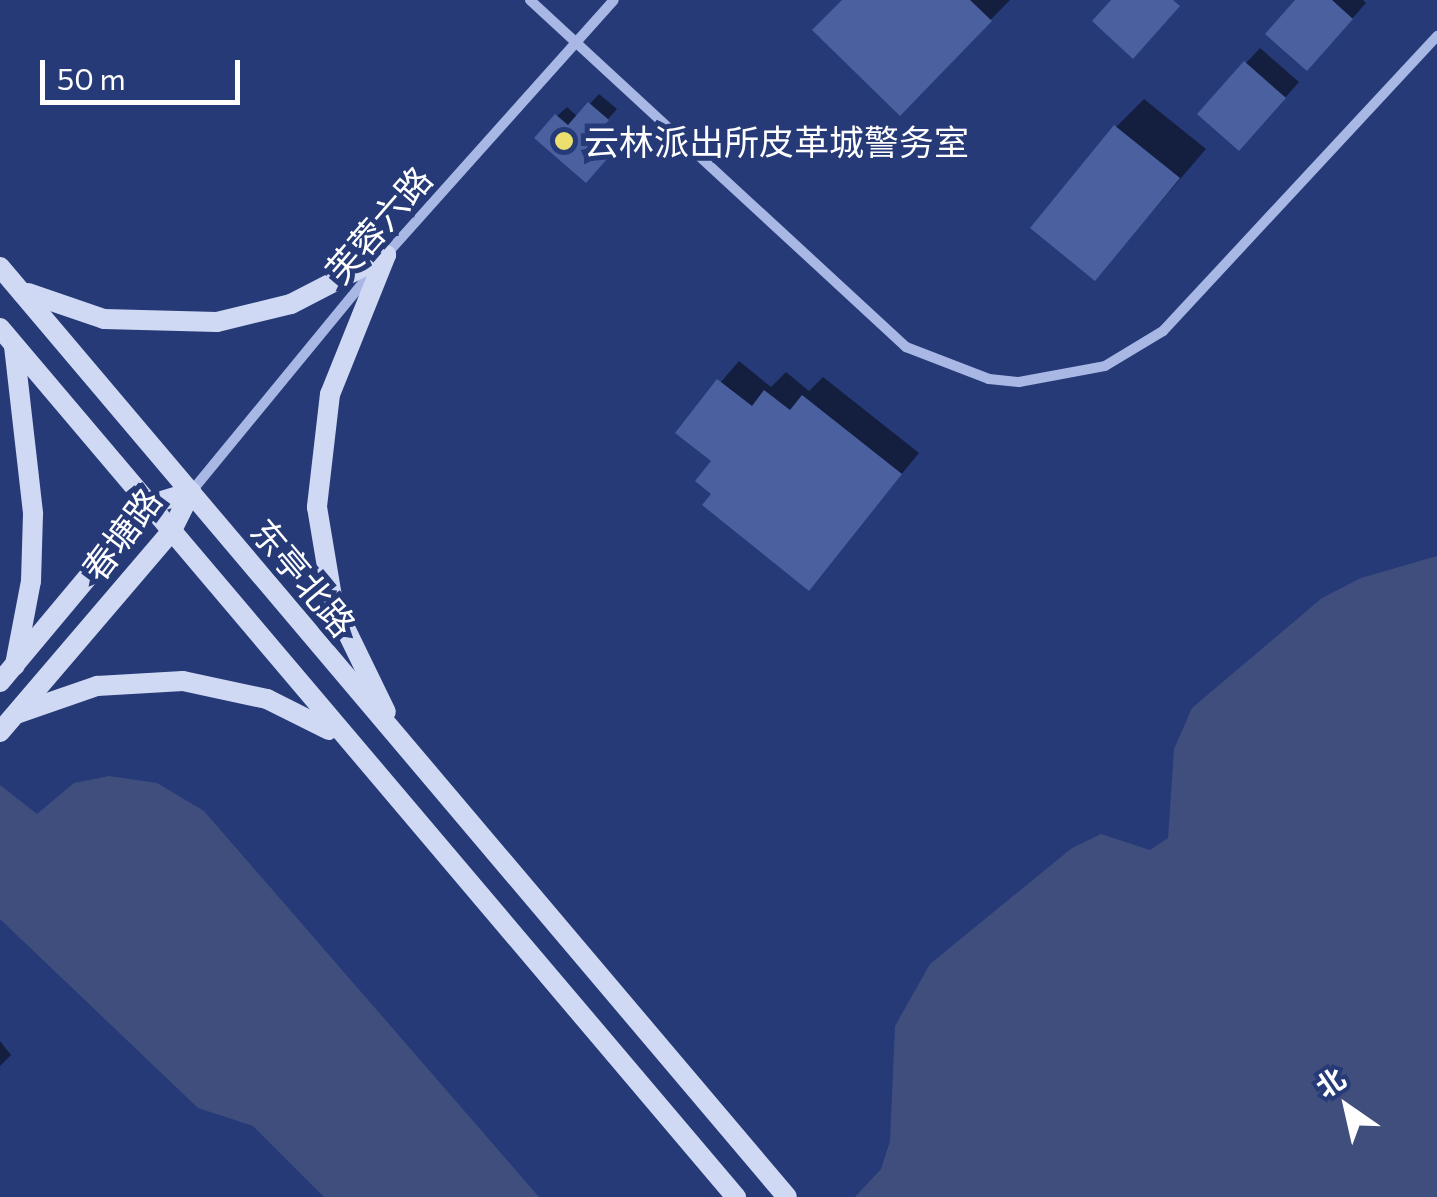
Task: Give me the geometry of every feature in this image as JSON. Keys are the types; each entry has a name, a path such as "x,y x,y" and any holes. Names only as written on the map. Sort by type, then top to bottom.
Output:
{"main road":[{"path":"5,272 32,296 67,309 179,325 291,304 386,255"},
{"path":"386,255 330,394 317,507 334,603 356,658 413,760"},
{"name":"东亭北路","path":"5,272 413,760 787,1197"},
{"path":"7,336 33,514 30,580 15,665"},
{"name":"东亭北路","path":"7,336 342,738 736,1197"},
{"name":"春塘路","path":"0,682 148,505 191,492"},
{"name":"春塘路","path":"0,732 171,532 191,492"},
{"path":"16,714 97,686 183,681 267,699 342,738"}],"street":[{"path":"530,0 578,40 906,347 989,379 1019,382 1085,372 1162,331 1437,36"},
{"name":"芙蓉六路","path":"191,492 386,255 614,0"}],"water":[{"path":"1437,556 1437,1197 855,1197 881,1169 890,1141 895,1026 930,964 1072,848 1101,834 1150,850 1168,838 1174,749 1192,708 1322,598 1361,578"},
{"path":"109,776 157,783 204,811 539,1197 324,1197 253,1126 198,1108 0,919 0,785 37,814 74,783"}],"building":[{"path":"842,0 970,0 992,21 900,116 812,30"},
{"path":"1111,0 1173,0 1180,6 1133,59 1092,21"},
{"path":"1295,0 1332,0 1353,19 1307,71 1265,34"},
{"path":"1244,61 1286,98 1239,151 1197,114"},
{"name":"云林派出所皮革城警务室","path":"588,102 609,120 589,144 607,159 586,183 534,138 555,114 568,125"},
{"path":"1114,125 1180,178 1095,281 1030,228"},
{"path":"717,379 752,406 764,390 790,410 802,395 902,474 809,591 702,505 711,494 695,481 711,461 675,433"}],"place":[{"name":"云林派出所皮革城警务室","path":"564,141"}]}
